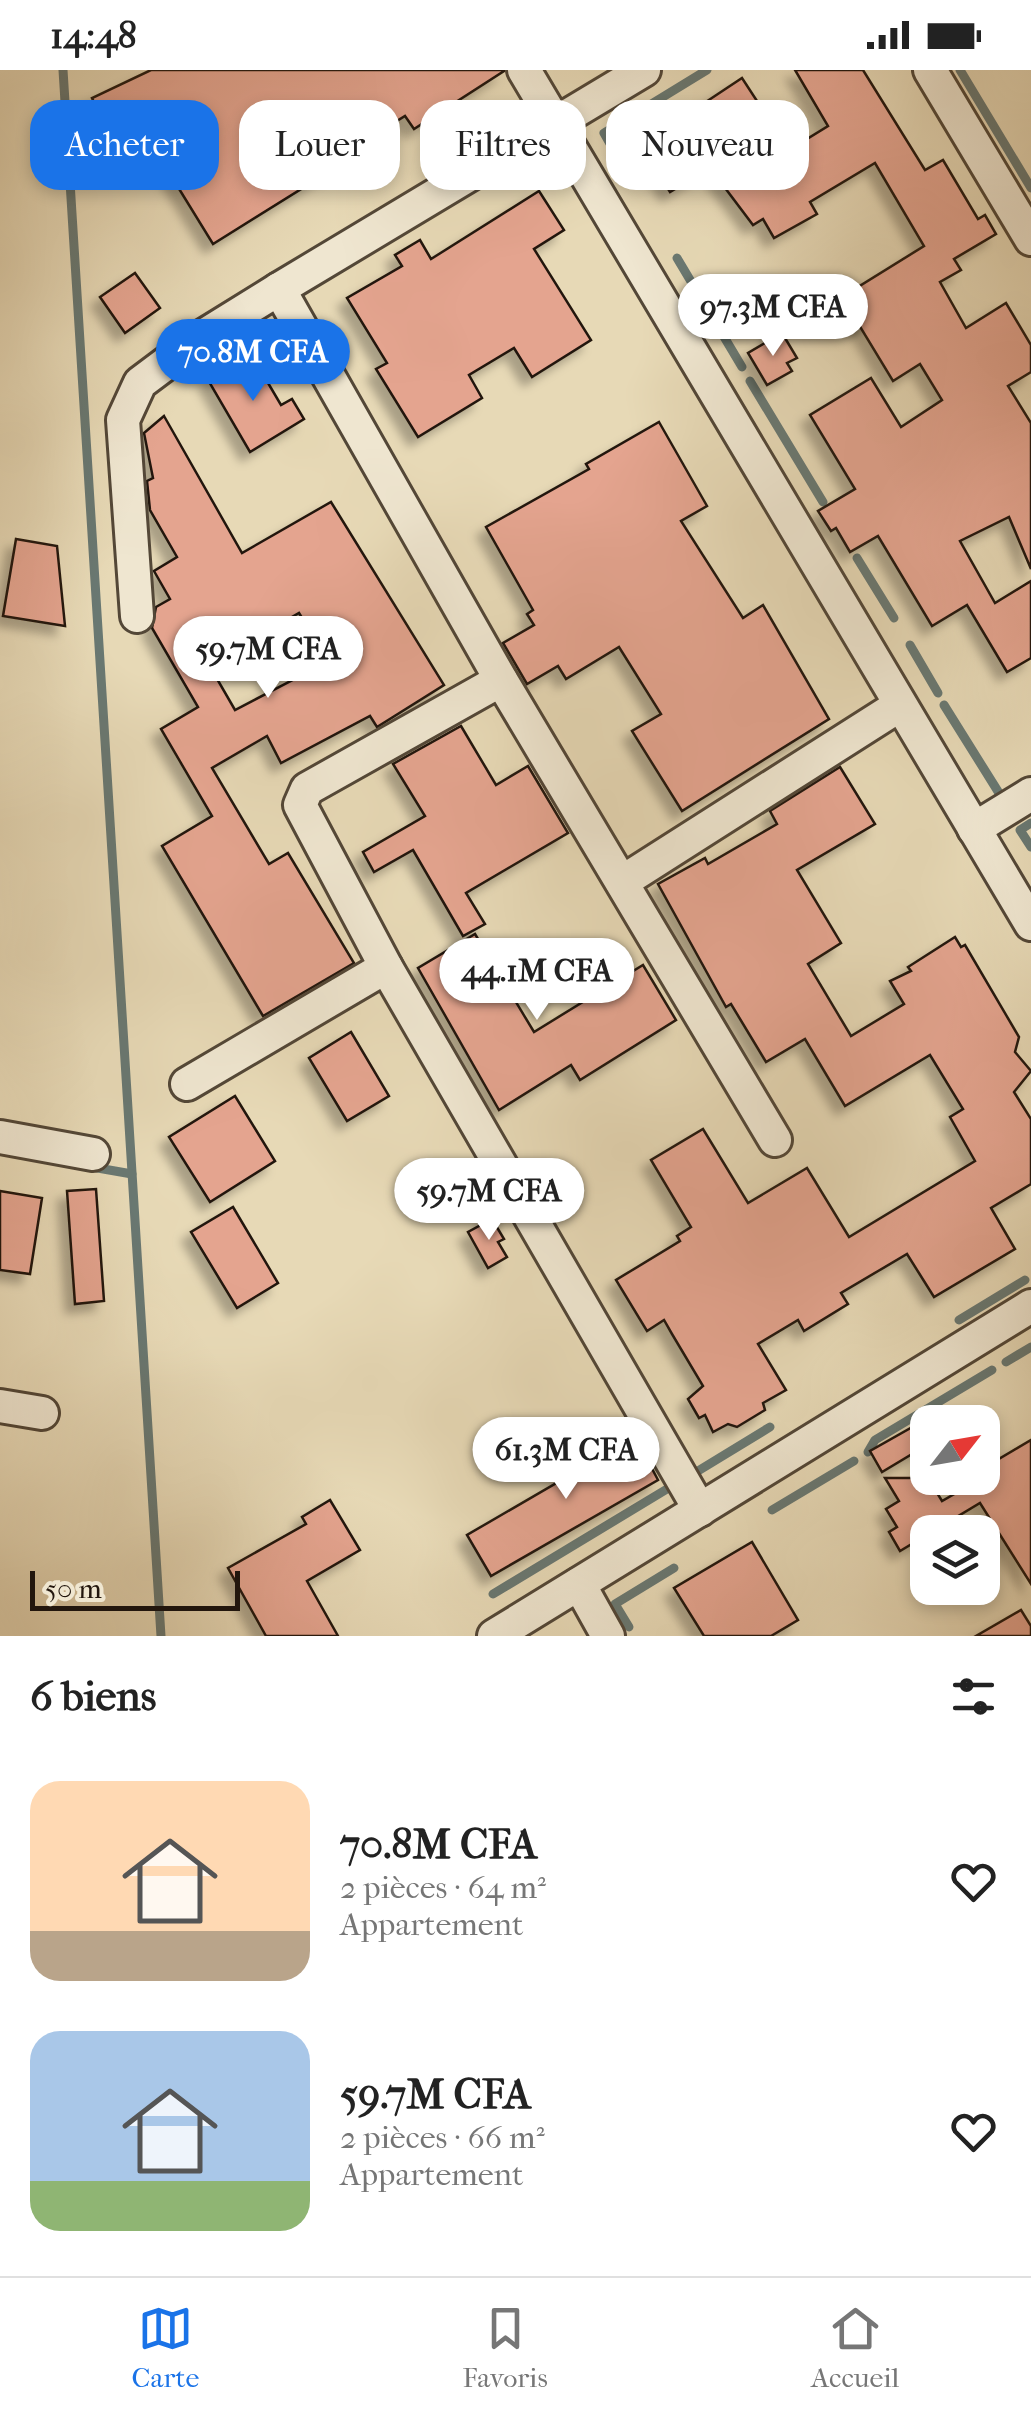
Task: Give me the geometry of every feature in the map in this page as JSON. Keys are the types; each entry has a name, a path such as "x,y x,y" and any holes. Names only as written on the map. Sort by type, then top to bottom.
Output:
{"street":[{"path":"524,70 542,100"},
{"path":"586,105 644,70"},
{"path":"930,70 1031,239"},
{"path":"586,174 1031,924"},
{"path":"138,616 124,420 140,383 200,338 444,190"},
{"path":"278,289 500,680 775,1140"},
{"path":"500,680 307,790 300,805 386,967 700,1510"},
{"path":"622,882 900,705"},
{"path":"974,829 1031,794"},
{"path":"187,1084 386,967"},
{"path":"0,1137 93,1154"},
{"path":"494,1636 1031,1306"},
{"path":"0,1406 42,1414"},
{"path":"579,1584 608,1636"}],"building":[{"path":"151,70 504,70 459,100 420,100 420,125 414,129 405,116 400,119 400,100 239,100 239,190 300,190 213,244 180,190 219,190 219,100 92,98"},
{"path":"795,70 863,70 925,170 943,160 978,219 985,215 996,234 954,259 961,270 940,282 966,328 1006,303 1031,345 1031,372 1008,386 1031,423 1031,569 1009,517 960,541 995,603 1031,581 1031,658 1007,672 967,605 932,626 878,536 850,552 836,528 831,531 818,511 855,489 810,415 871,378 901,427 942,400 920,364 893,381 842,297 924,246 875,163 810,202 817,214 774,238 763,219 753,225 727,190 809,190 809,138 828,126"},
{"path":"742,78 756,100 709,100"},
{"path":"539,191 564,230 534,249 591,340 532,377 514,348 469,375 482,398 418,437 376,369 387,363 347,298 402,266 395,255 420,240 431,259"},
{"path":"135,273 160,308 125,333 100,297"},
{"path":"782,333 797,358 787,363 792,371 767,385 748,353"},
{"path":"251,354 281,405 292,399 304,419 250,452 208,380"},
{"path":"164,416 242,553 331,502 444,685 377,727 370,716 281,763 267,736 212,768 269,864 288,853 354,963 263,1016 162,846 212,816 161,729 198,707 152,628 156,607 170,599 154,571 177,557 150,510 147,481 153,478 144,433","holes":["299,613 329,661 235,710 209,665"]},
{"path":"659,422 707,506 681,521 743,618 763,605 829,719 682,811 632,731 661,714 619,647 566,679 558,666 527,684 503,643 534,625 527,614 533,610 486,527 589,469 586,464"},
{"path":"16,539 57,546 65,626 3,616"},
{"path":"461,726 496,785 528,766 568,833 466,893 485,924 463,936 413,850 374,872 363,852 425,816 393,764"},
{"path":"840,767 875,824 797,870 841,943 808,964 851,1036 904,1004 890,981 911,971 908,967 955,937 961,947 965,945 1019,1037 1015,1052 1031,1071 1014,1092 1031,1119 1031,1184 991,1208 1015,1249 934,1297 907,1254 841,1293 848,1304 804,1331 798,1320 758,1344 786,1390 763,1403 765,1410 737,1427 728,1424 713,1432 705,1415 699,1418 688,1399 703,1386 664,1320 647,1331 616,1280 680,1241 677,1236 691,1227 651,1160 703,1129 748,1203 807,1168 849,1237 975,1161 950,1117 963,1109 930,1055 845,1106 805,1039 766,1062 731,1004 726,1007 658,884 705,858 708,864 777,824 770,811"},
{"path":"475,934 534,1032 643,965 676,1020 580,1080 571,1065 499,1110 418,968"},
{"path":"351,1032 389,1096 347,1121 309,1058"},
{"path":"235,1096 275,1161 210,1202 169,1137"},
{"path":"96,1189 104,1301 75,1304 67,1191"},
{"path":"0,1191 42,1198 30,1274 0,1270"},
{"path":"233,1207 278,1283 237,1308 191,1232"},
{"path":"492,1219 504,1239 498,1242 507,1257 488,1268 468,1232"},
{"path":"618,1421 636,1451 641,1448 658,1480 491,1576 467,1535 601,1457 590,1438"},
{"path":"910,1428 910,1455 882,1472 870,1451"},
{"path":"1031,1440 1031,1584 1000,1535 1000,1515 988,1515 980,1503 960,1515 910,1515 910,1545 900,1551 889,1532 897,1527 886,1509 899,1501 885,1478 910,1478 910,1495 938,1495 942,1501 952,1495 1000,1495 1000,1458"},
{"path":"330,1500 360,1550 307,1581 338,1636 266,1636 228,1568 306,1524 302,1517"},
{"path":"752,1542 798,1620 771,1636 704,1636 674,1588"},
{"path":"1021,1610 1031,1626 1031,1636 976,1636"}],"waterway":[{"path":"63,70 161,1636"},
{"path":"658,100 707,70"},
{"path":"960,70 1031,188"},
{"path":"606,132 606,137"},
{"path":"677,258 742,367"},
{"path":"750,381 823,502"},
{"path":"857,558 894,618"},
{"path":"910,645 938,693"},
{"path":"944,705 999,793"},
{"path":"1031,823 1020,830 1031,847"},
{"path":"92,1167 132,1174"},
{"path":"959,1320 1025,1280"},
{"path":"1006,1362 1031,1347"},
{"path":"868,1452 875,1440 992,1370"},
{"path":"693,1474 770,1427"},
{"path":"772,1510 854,1461"},
{"path":"493,1594 667,1489"},
{"path":"629,1627 615,1604 674,1568"}]}
